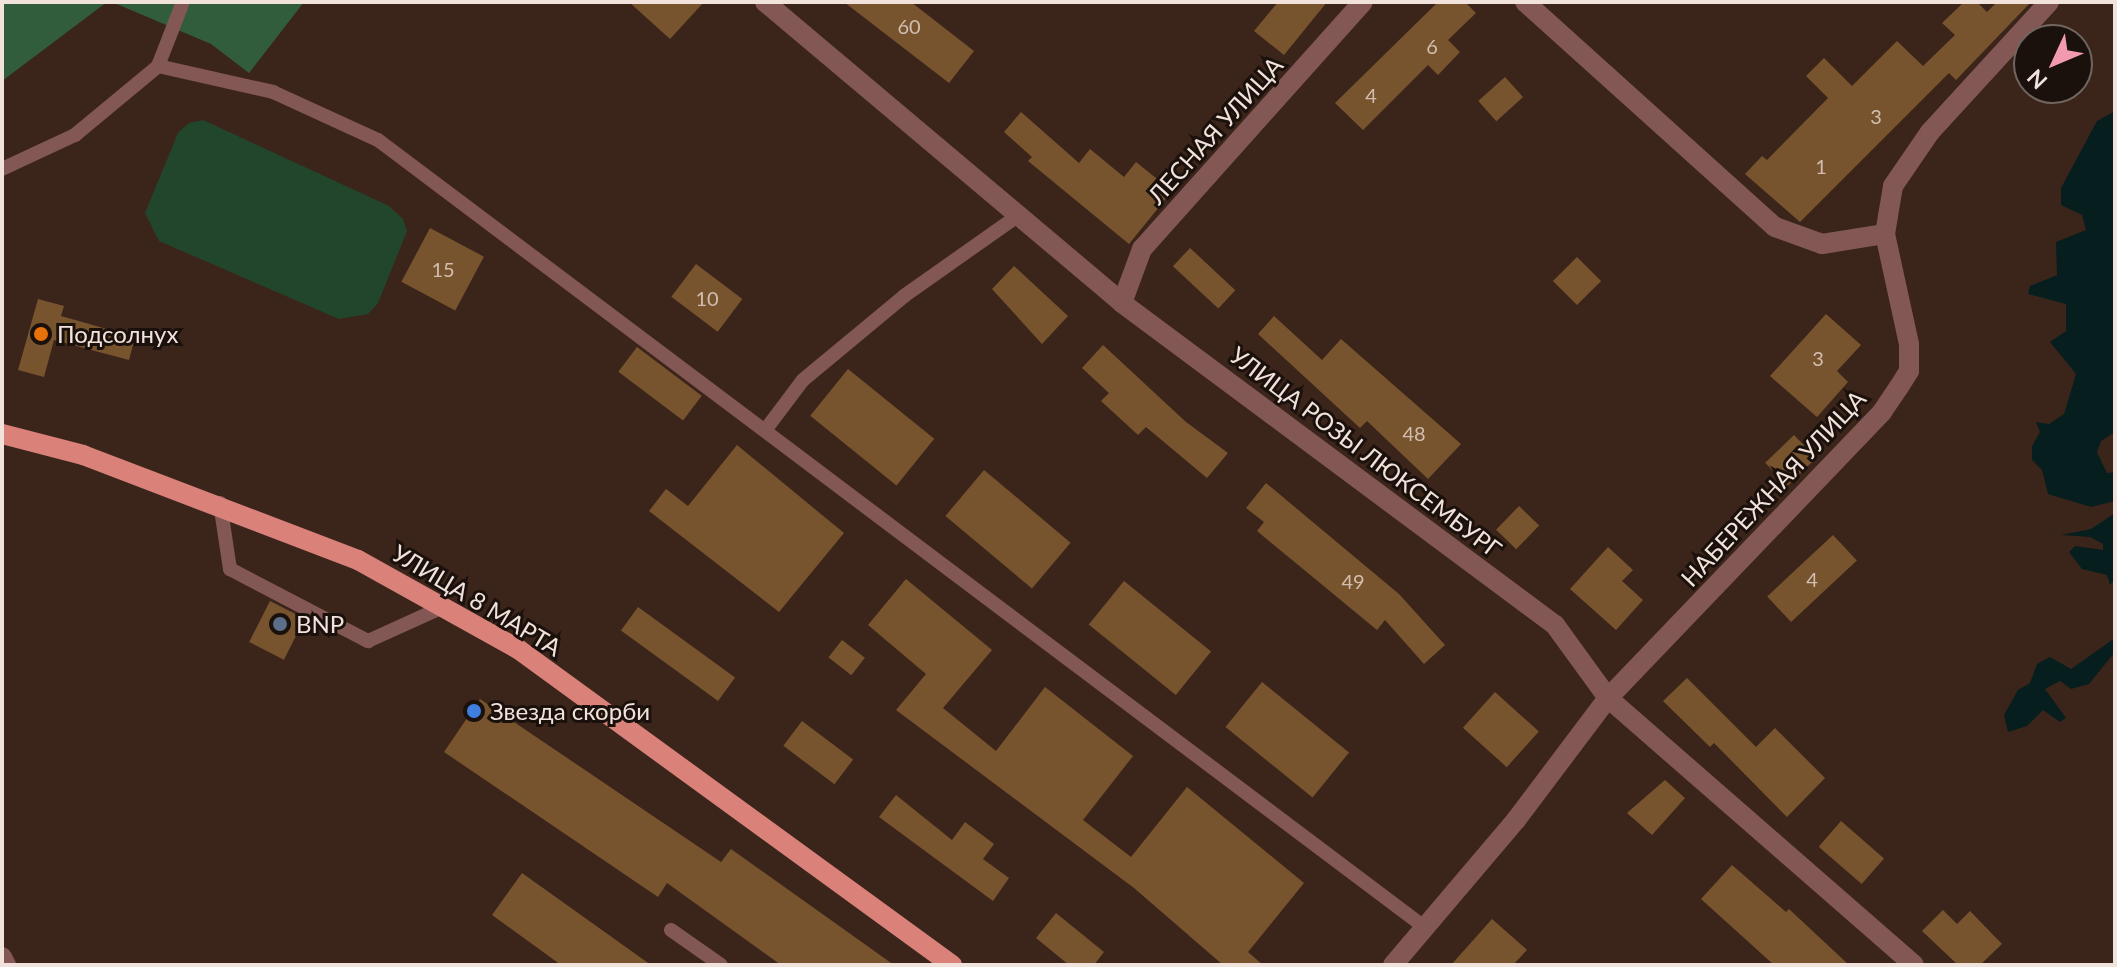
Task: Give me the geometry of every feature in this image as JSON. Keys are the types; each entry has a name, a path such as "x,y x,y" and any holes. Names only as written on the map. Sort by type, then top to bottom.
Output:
{"main road":[{"name":"УЛИЦА 8 МАРТА","path":"2,434 83,455 220,503 358,560 443,607 518,649 952,965"}],"street":[{"name":"УЛИЦА РОЗЫ ЛЮКСЕМБУРГ","path":"765,2 1122,303 1555,625 1608,698 1914,965"},
{"name":"ЛЕСНАЯ УЛИЦА","path":"1122,303 1142,249 1363,2"},
{"path":"1525,2 1775,227 1822,244 1885,234"},
{"name":"НАБЕРЕЖНАЯ УЛИЦА","path":"1393,965 1516,820 1608,698 1882,412 1909,371 1904,312 1885,234 1893,186 1907,161 2049,2"},
{"path":"2,957 6,965"}],"lane":[{"path":"2,169 75,135 158,66 183,2"},
{"path":"158,66 273,92 378,140 1423,926"},
{"path":"766,429 803,380 904,296 1019,215"},
{"path":"220,503 230,569 368,641 443,607"},
{"path":"671,930 721,965"}],"green space":[{"path":"2,2 107,2 2,81"},
{"path":"112,2 304,2 249,73 211,44"},
{"path":"203,120 389,206 403,219 407,231 378,303 368,314 339,319 159,241 145,213 178,133 189,123"}],"water":[{"path":"2115,111 2115,432 2101,441 2097,452 2107,473 2115,472 2115,501 2091,507 2048,494 2042,470 2032,460 2032,446 2040,432 2036,422 2049,424 2064,414 2076,374 2050,342 2066,331 2066,304 2028,294 2030,286 2057,275 2056,242 2086,230 2082,215 2061,205 2061,188 2097,121"},
{"path":"2115,513 2115,579 2110,585 2107,575 2082,569 2069,552 2075,546 2103,550 2103,544 2090,537 2061,535 2091,529"},
{"path":"2115,638 2115,652 2089,684 2071,689 2060,681 2045,689 2066,718 2060,722 2043,710 2027,726 2008,732 2004,715 2018,690 2030,683 2037,664 2050,657 2071,669"}],"building":[{"path":"629,2 704,2 670,39"},
{"path":"844,2 911,2 974,51 949,83"},
{"path":"1278,2 1327,2 1284,55 1254,31"},
{"path":"1438,2 1465,2 1476,13 1448,40 1460,52 1438,75 1428,65 1363,130 1335,103"},
{"path":"1964,2 1977,2 1987,12 1997,2 2031,2 1956,80 1949,73 1800,222 1745,174 1762,156 1767,160 1828,98 1806,76 1824,58 1852,86 1897,41 1923,66 1955,35 1942,23"},
{"path":"1505,77 1523,97 1496,121 1478,101"},
{"path":"1021,112 1079,163 1090,149 1124,177 1136,162 1172,191 1129,244 1028,161 1032,157 1004,132"},
{"path":"430,228 484,257 455,310 401,282"},
{"path":"1190,248 1235,290 1218,309 1173,266"},
{"path":"1577,257 1601,281 1577,305 1553,281"},
{"path":"696,264 742,299 718,332 671,297"},
{"path":"1014,266 1068,316 1042,344 992,289"},
{"path":"38,299 64,306 61,316 135,337 129,360 54,340 44,377 18,370"},
{"path":"1826,314 1861,345 1837,371 1848,382 1817,417 1770,376"},
{"path":"1274,316 1322,360 1341,339 1461,444 1428,479 1367,421 1360,428 1258,334"},
{"path":"1103,345 1186,422 1228,453 1207,478 1146,427 1138,435 1101,401 1109,393 1082,368"},
{"path":"637,347 702,396 683,421 618,372"},
{"path":"848,369 934,439 897,485 810,416"},
{"path":"1794,435 1816,458 1787,486 1765,463"},
{"path":"737,445 844,533 779,612 649,511 666,489 688,506"},
{"path":"984,470 1071,543 1032,589 945,516"},
{"path":"1266,483 1399,594 1445,645 1424,664 1385,620 1377,630 1257,531 1264,522 1246,508"},
{"path":"1519,506 1539,525 1516,549 1496,530"},
{"path":"1833,535 1857,561 1791,622 1767,596"},
{"path":"1608,547 1633,570 1622,581 1643,600 1616,630 1570,589"},
{"path":"906,579 992,650 943,708 996,751 1045,687 1133,756 1083,820 1131,857 1187,787 1304,883 1248,952 1263,965 1223,965 1134,888 896,710 926,674 868,625"},
{"path":"1124,581 1211,651 1176,695 1089,625"},
{"path":"270,601 305,619 284,660 249,642"},
{"path":"638,607 735,678 718,701 621,630"},
{"path":"842,640 865,658 851,675 828,657"},
{"path":"1687,678 1756,747 1775,728 1825,778 1787,817 1714,743 1710,747 1663,701"},
{"path":"1262,682 1349,752 1313,798 1225,727"},
{"path":"1495,692 1539,731 1507,767 1463,728"},
{"path":"480,699 721,862 731,849 894,965 781,965 667,883 658,897 444,752"},
{"path":"802,721 853,760 834,784 783,746"},
{"path":"1665,780 1685,798 1652,835 1627,813"},
{"path":"896,795 952,840 965,822 994,844 983,859 1009,878 993,901 879,817"},
{"path":"1841,821 1884,858 1862,884 1819,847"},
{"path":"1732,865 1786,912 1789,909 1849,965 1774,965 1701,899"},
{"path":"522,873 651,965 561,965 492,915"},
{"path":"1943,910 1957,924 1970,911 2002,944 1980,965 1958,965 1922,931"},
{"path":"1056,913 1104,952 1094,965 1069,965 1036,938"},
{"path":"1492,919 1527,950 1513,965 1451,965"}],"place":[{"name":"Подсолнух","path":"41,334"},
{"name":"BNP","path":"280,624"},
{"name":"Звезда скорби","path":"474,711"}]}
